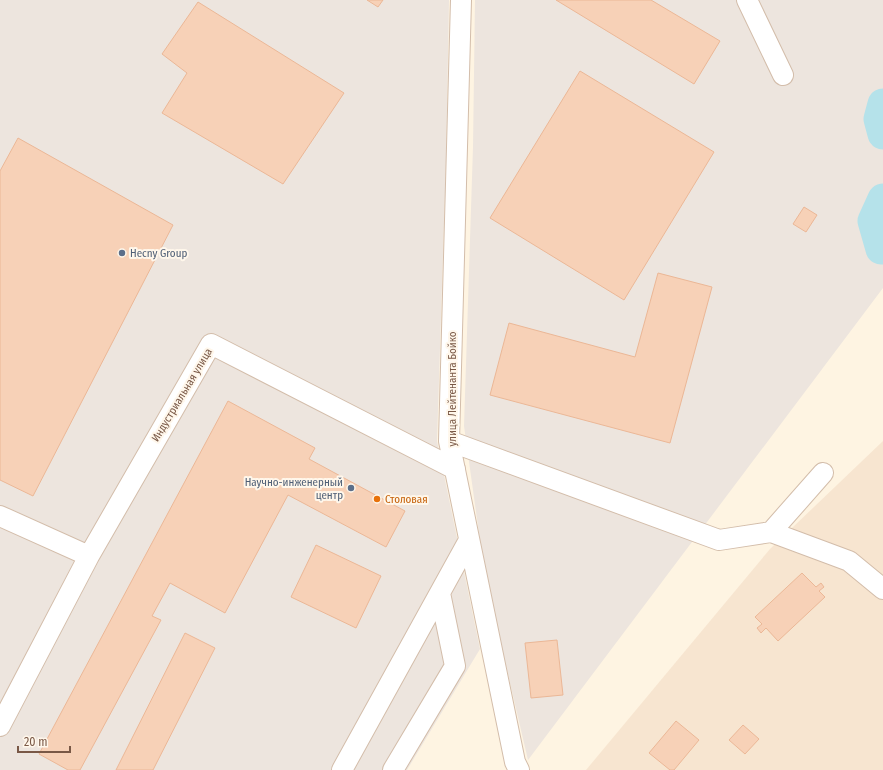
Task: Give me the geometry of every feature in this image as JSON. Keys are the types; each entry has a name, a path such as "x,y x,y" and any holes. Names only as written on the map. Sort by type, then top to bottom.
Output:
{"street":[{"name":"улица Лейтенанта Бойко","path":"460,0 449,441 515,762 518,770"},
{"path":"747,0 783,75"},
{"name":"Индустриальная улица","path":"89,556 211,344 455,470"},
{"path":"449,441 719,540 771,532 849,561 883,589"},
{"path":"771,532 823,473"},
{"path":"0,516 89,556 0,726"},
{"path":"342,770 469,540"},
{"path":"393,770 454,666 440,592"}],"shaded area":[{"path":"0,0 449,0 446,161 437,441 480,649 407,770 0,770"},
{"path":"475,0 883,0 883,288 528,760 485,576 464,426 473,147"},
{"path":"883,441 883,770 586,770 770,549"}],"building":[{"path":"367,0 383,0 378,7"},
{"path":"556,0 651,0 720,41 694,84"},
{"path":"198,2 344,93 283,184 162,113 187,73 162,54"},
{"path":"580,71 714,152 624,300 490,218"},
{"path":"18,138 173,225 33,496 0,480 0,171"},
{"path":"804,207 817,215 806,232 793,224"},
{"path":"658,273 712,287 670,443 490,395 509,323 635,357"},
{"path":"228,401 315,448 309,459 405,511 386,547 288,495 225,613 170,583 152,616 161,620 80,770 68,770 39,754"},
{"path":"316,545 381,576 356,628 291,597"},
{"path":"802,573 816,587 821,583 824,587 819,591 825,597 778,641 766,628 761,633 757,628 762,624 755,617"},
{"path":"185,633 215,648 153,770 116,770"},
{"path":"557,640 563,695 531,698 525,643"},
{"path":"676,721 699,740 674,770 670,770 649,753"},
{"path":"743,725 759,739 745,754 729,740"}],"waterway":[{"path":"883,104 879,119 883,134"},
{"path":"881,249 873,221 883,199"}],"place":[{"name":"Hecny Group","path":"122,253"},
{"name":"Научно-инженерный центр","path":"351,488"},
{"name":"Столовая","path":"377,499"}]}
